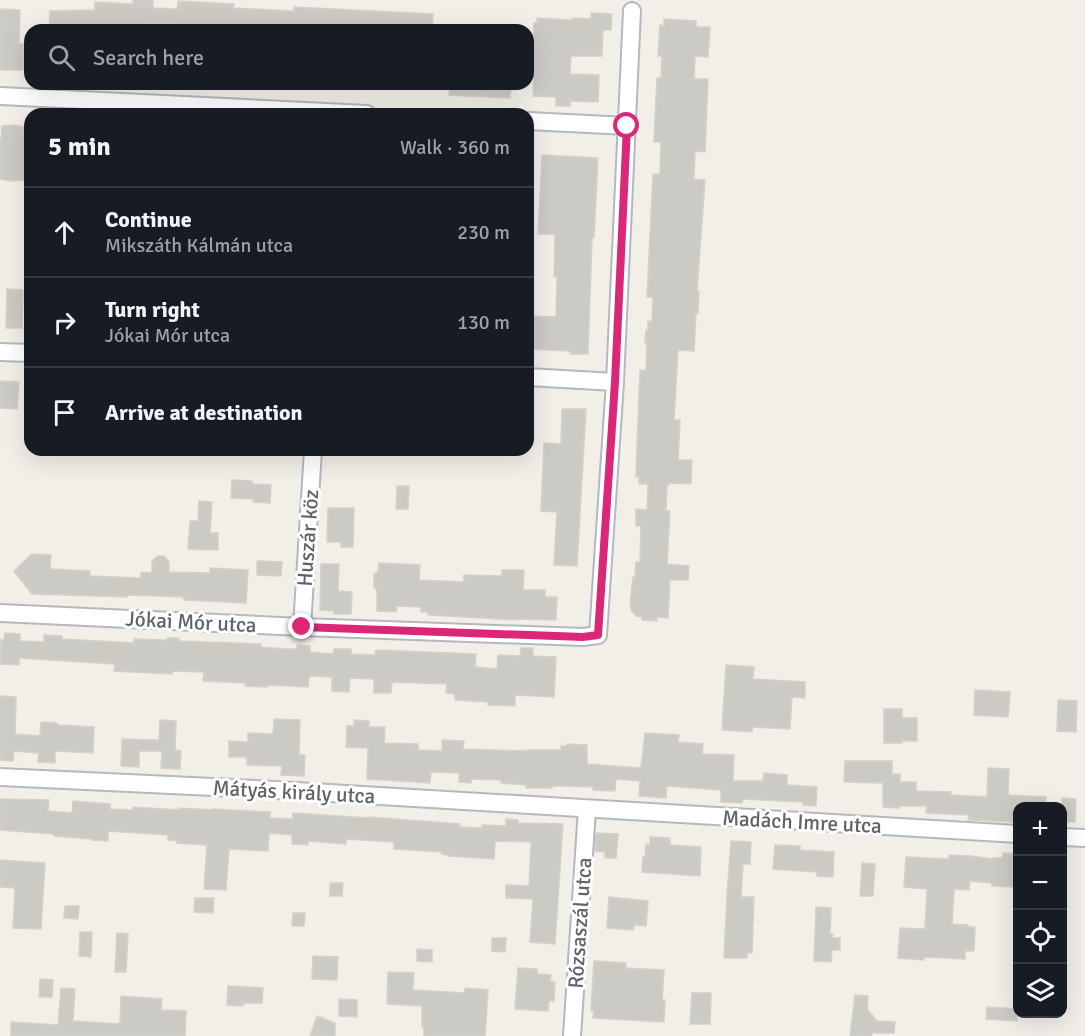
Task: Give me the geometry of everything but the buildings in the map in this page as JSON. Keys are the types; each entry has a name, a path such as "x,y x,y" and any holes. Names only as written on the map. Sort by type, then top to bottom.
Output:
{"street":[{"path":"534,377 615,382 632,11"},
{"path":"0,96 229,108"},
{"path":"534,121 627,126"},
{"path":"0,352 24,353"},
{"name":"Jókai Mór utca","path":"0,613 302,627 583,637 598,635 615,382"},
{"name":"Huszár köz","path":"302,627 313,456"},
{"name":"Mátyás király utca","path":"0,777 296,791 587,809"},
{"name":"Madách Imre utca","path":"587,809 1013,834"},
{"name":"Rózsaszál utca","path":"572,1036 587,809"},
{"path":"1067,837 1085,838"}],"route":[{"path":"302,627 583,637 598,635 615,382 627,126"}]}
